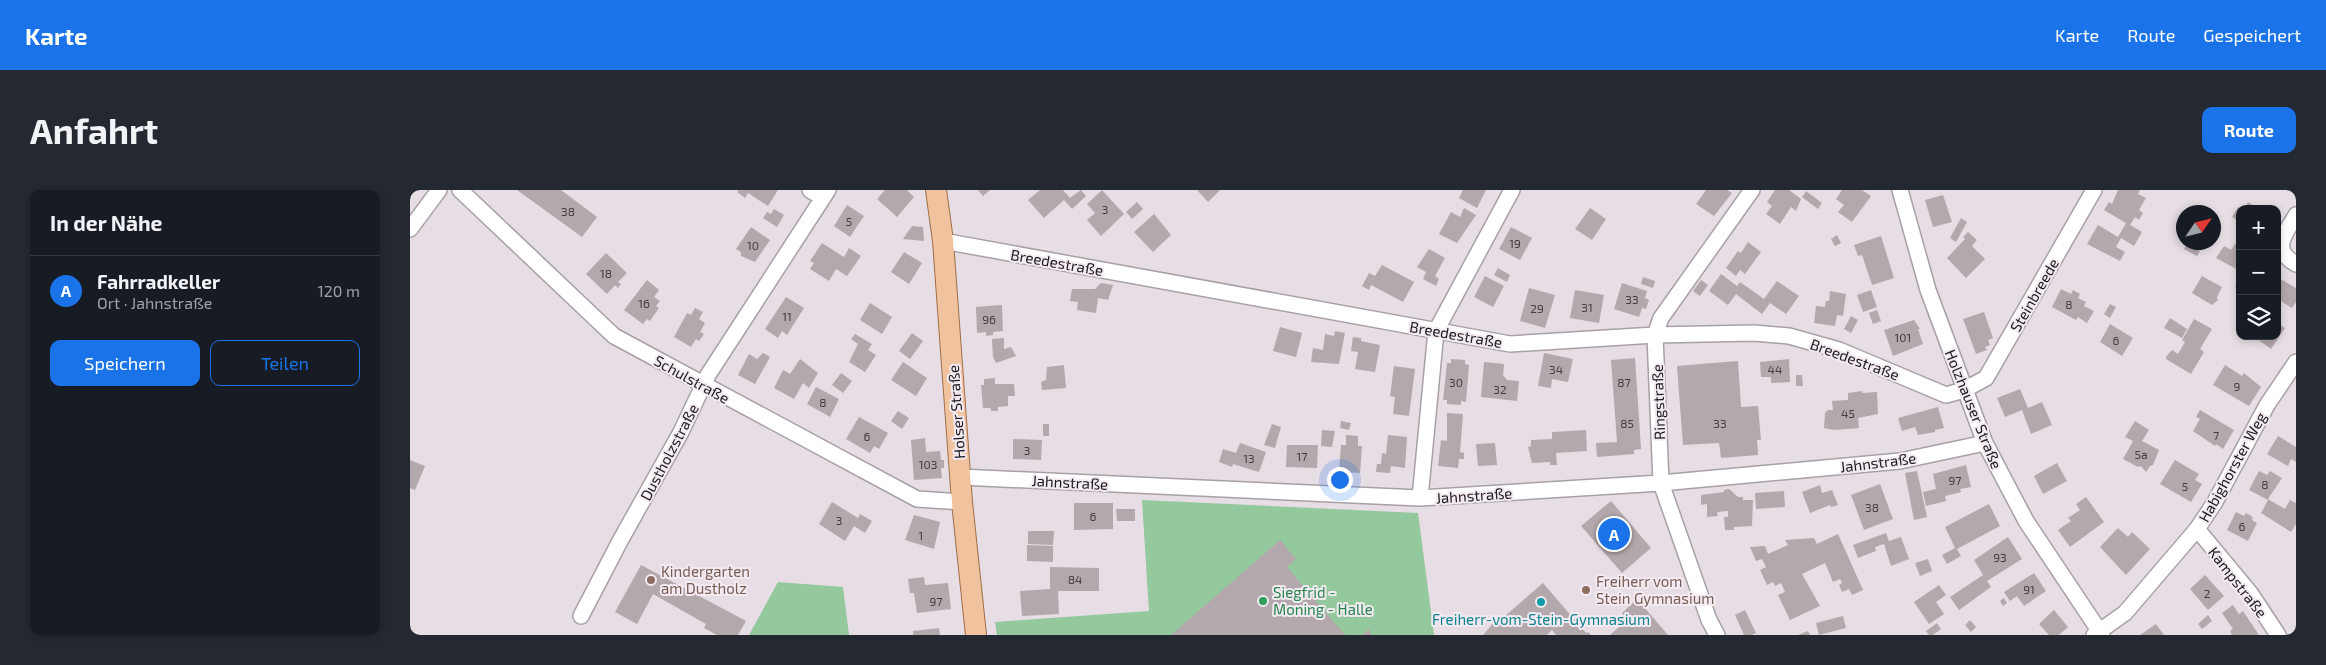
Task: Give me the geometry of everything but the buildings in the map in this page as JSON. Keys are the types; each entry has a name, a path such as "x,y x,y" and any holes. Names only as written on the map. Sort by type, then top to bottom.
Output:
{"main road":[{"name":"Holser Straße","path":"936,190 943,241 962,502 976,635"}],"street":[{"path":"410,229 439,190"},
{"name":"Schulstraße","path":"460,190 614,336 917,499 962,502"},
{"path":"1420,498 1436,331 1512,190"},
{"name":"Ringstraße","path":"1717,635 1709,620 1661,483 1655,335 1661,318 1752,190"},
{"name":"Holzhauser Straße","path":"1900,190 1928,290 1985,443 2026,521 2098,634"},
{"name":"Steinbreede","path":"1964,390 1986,378 2094,190"},
{"name":"Dustholzstraße","path":"581,616 620,541 682,432 703,385 820,193"},
{"path":"2296,215 2282,240 2281,249 2284,256 2296,264"},
{"name":"Breedestraße","path":"943,241 1510,344 1655,335 1754,333 1789,336 1839,350 1946,395 1964,390"},
{"name":"Habighorster Weg","path":"2098,634 2125,613 2197,529 2215,502 2267,404 2296,362"},
{"name":"Jahnstraße","path":"960,477 1420,498 1661,483 1900,461 1985,443"},
{"name":"Kampstraße","path":"2197,529 2251,594 2278,635"}],"green space":[{"path":"1142,500 1418,513 1434,635 997,635 995,622 1149,611"},
{"path":"778,582 843,587 849,635 749,635"}],"place":[{"name":"Fahrradkeller","path":"1614,534"},
{"name":"Kindergarten am Dustholz","path":"651,580"},
{"name":"Freiherr vom Stein Gymnasium","path":"1586,590"},
{"name":"Siegfrid - Moning - Halle","path":"1263,601"},
{"name":"Freiherr-vom-Stein-Gymnasium","path":"1541,602"}]}
